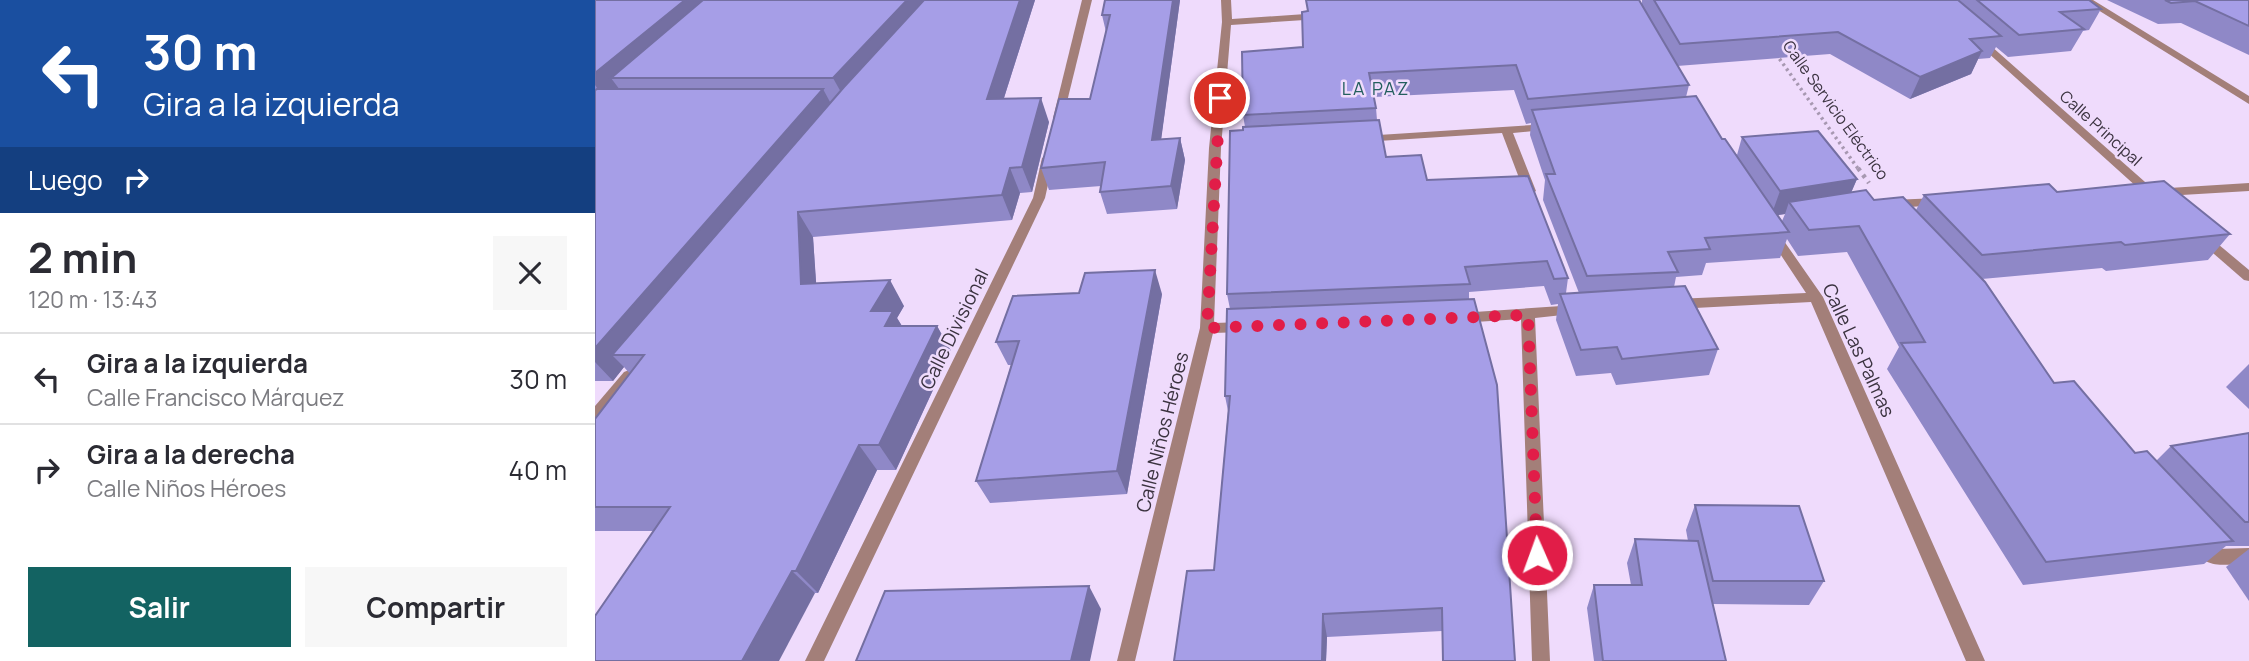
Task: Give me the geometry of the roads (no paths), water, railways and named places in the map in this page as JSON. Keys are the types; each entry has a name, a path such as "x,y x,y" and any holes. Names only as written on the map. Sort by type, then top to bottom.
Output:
{"street":[{"name":"Calle Divisional","path":"814,661 1038,198 1087,0"},
{"name":"Calle Niños Héroes","path":"1126,661 1207,328 1222,148 1226,0"},
{"path":"2087,0 2249,101"},
{"path":"1227,22 1337,15"},
{"name":"Calle Principal","path":"1964,27 2154,196"},
{"path":"1354,140 1560,126"},
{"path":"1507,131 1537,207"},
{"path":"2135,192 2154,196 2249,187"},
{"path":"1884,209 1955,201"},
{"name":"Calle Las Palmas","path":"1773,223 1816,297 1976,661"},
{"path":"2189,226 2249,276"},
{"path":"1656,305 1816,297"},
{"path":"1444,318 1528,315 1579,305"},
{"path":"1528,315 1541,661"},
{"path":"1207,328 1263,326"},
{"path":"595,417 639,364"},
{"path":"2193,537 2211,557 2249,556"}],"district":[{"name":"LA PAZ","path":"1376,88"}]}
